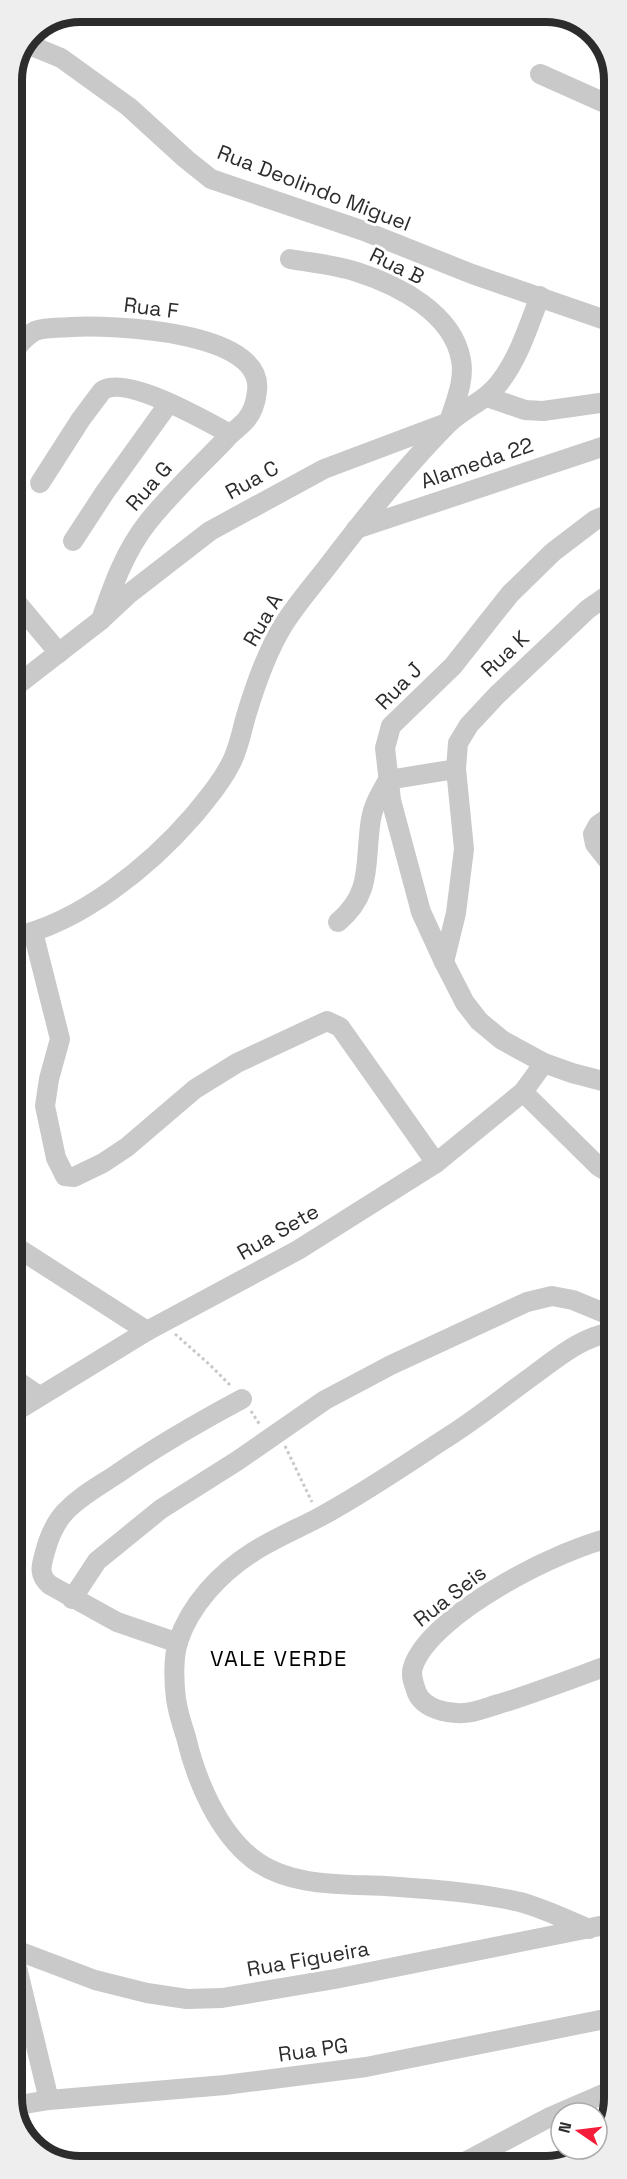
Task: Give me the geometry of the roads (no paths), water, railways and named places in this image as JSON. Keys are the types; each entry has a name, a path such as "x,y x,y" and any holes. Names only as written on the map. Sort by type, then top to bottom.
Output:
{"street":[{"name":"Rua Deolindo Miguel","path":"33,47 61,58 129,107 186,159 212,179 364,231 472,274 604,319"},
{"path":"540,74 604,103"},
{"name":"Rua B","path":"290,259 356,271 396,288 416,300 442,322 453,338 461,359 461,382 449,422"},
{"name":"Rua A","path":"22,935 53,925 136,871 193,816 216,787 233,759 247,712 269,655 284,625 356,529 449,422 486,398 500,383 512,364 540,296"},
{"name":"Rua F","path":"22,342 34,332 45,329 89,326 144,328 208,341 239,357 255,376 258,388 256,399"},
{"path":"40,483 81,419 107,387 123,387 169,403 230,434"},
{"path":"486,398 525,410 543,411 604,402"},
{"name":"Rua G","path":"101,620 116,576 146,524 230,434 246,421 256,399"},
{"path":"73,541 169,403"},
{"name":"Rua C","path":"22,681 210,531 324,469 449,422"},
{"name":"Alameda 22","path":"356,529 604,445"},
{"name":"Rua J","path":"604,523 553,552 510,594 453,666 392,726 385,748 388,780 421,912 465,1003 479,1021 502,1040 544,1063 604,1081"},
{"name":"Rua K","path":"444,962 456,913 464,849 456,769 458,743 469,725 497,695 588,609 604,598"},
{"path":"22,609 59,652"},
{"path":"338,922 352,911 361,894 374,808 388,780 456,769"},
{"path":"604,821 598,825 593,834 595,844 604,855"},
{"path":"33,932 60,1039 49,1079 45,1106 56,1158 65,1176 74,1177 128,1147 195,1089 237,1063 318,1023 327,1021 340,1027 436,1163"},
{"name":"Rua Sete","path":"22,1407 155,1327 298,1250 436,1163 523,1092 544,1063"},
{"path":"523,1092 604,1170"},
{"path":"22,1250 155,1327"},
{"path":"72,1599 97,1561 118,1542 161,1509 325,1400 391,1365 527,1302 552,1296 573,1300 604,1313"},
{"path":"589,1929 522,1902 449,1892 327,1883 298,1878 264,1867 250,1857 228,1832 209,1800 191,1761 176,1699 175,1663 178,1643 191,1615 208,1590 230,1567 255,1550 320,1517 374,1485 450,1436 566,1351 589,1337 604,1334"},
{"path":"22,1384 39,1396"},
{"path":"178,1643 117,1622 50,1585 43,1579 41,1573 47,1543 54,1526 84,1495 163,1442 242,1398"},
{"name":"Rua Seis","path":"604,1539 524,1573 473,1604 444,1627 424,1647 413,1668 412,1681 419,1699 432,1707 448,1713 467,1714 604,1667"},
{"name":"Rua Figueira","path":"22,1953 95,1980 147,1993 187,1999 222,1998 303,1985 604,1926"},
{"path":"22,1988 49,2100"},
{"name":"Rua PG","path":"23,2104 49,2100 225,2085 366,2067 604,2019"},
{"path":"476,2156 548,2118 604,2094"}],"district":[{"name":"VALE VERDE","path":"279,1658"}]}
